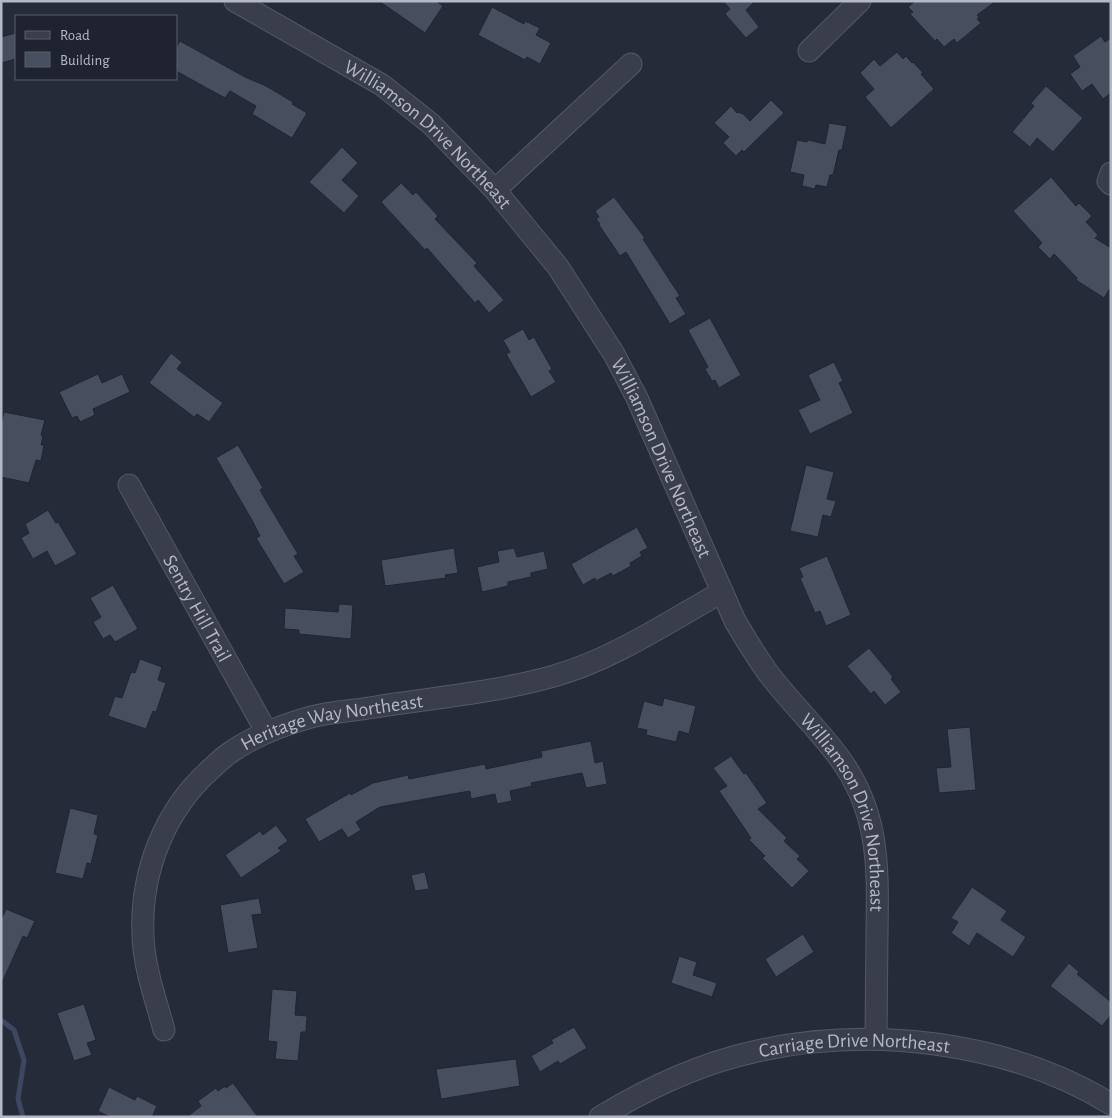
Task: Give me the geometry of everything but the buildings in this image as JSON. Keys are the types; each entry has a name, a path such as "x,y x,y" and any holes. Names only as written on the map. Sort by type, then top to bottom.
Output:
{"street":[{"name":"Williamson Drive Northeast","path":"235,1 382,85 431,124 495,190 558,267 614,354 637,398 735,621 753,652 773,679 839,757 854,781 867,810 874,838 878,870 876,1039"},
{"path":"809,51 860,1"},
{"path":"495,190 631,64"},
{"path":"1111,173 1108,181 1111,184"},
{"name":"Sentry Hill Trail","path":"130,485 266,731"},
{"name":"Heritage Way Northeast","path":"164,1030 148,970 142,937 144,894 153,855 171,816 197,781 230,752 266,731 312,717 519,684 556,675 585,665 626,646 722,592"},
{"name":"Carriage Drive Northeast","path":"600,1117 636,1096 697,1068 752,1052 818,1041 876,1039 933,1044 992,1054 1050,1074 1111,1104"}],"waterway":[{"path":"1,1020 14,1030 24,1060 18,1099 23,1117"}]}
